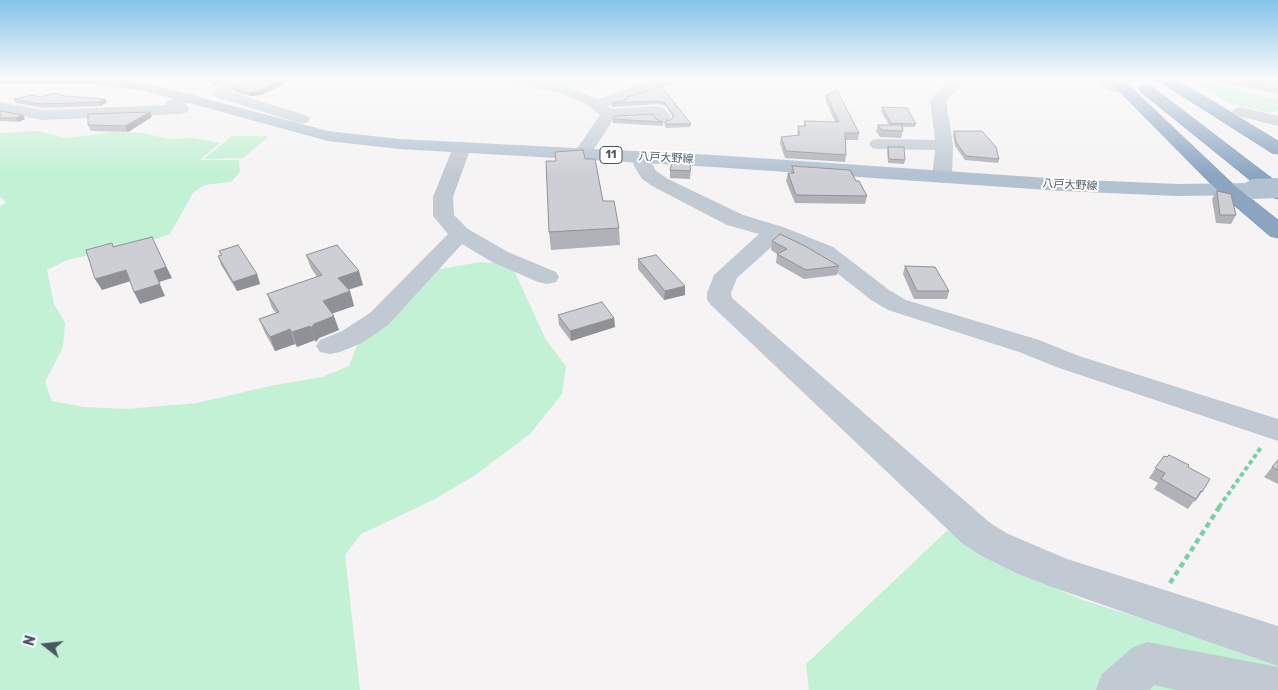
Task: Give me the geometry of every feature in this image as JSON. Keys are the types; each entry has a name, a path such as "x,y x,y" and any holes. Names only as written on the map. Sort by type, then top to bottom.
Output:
{"highway":[{"path":"1143,110 1228,190 1278,231"},
{"path":"1172,110 1278,193"},
{"path":"1193,110 1263,160"},
{"path":"1217,110 1278,149"}],"main road":[{"name":"八戸大野線","path":"232,110 328,136 399,144 640,156 1071,186 1228,190 1278,188"}],"street":[{"path":"17,110 43,115 151,110"},
{"path":"273,110 302,119"},
{"path":"583,153 602,110"},
{"path":"658,110 664,119"},
{"path":"939,110 944,145 942,177"},
{"path":"1240,112 1278,121"},
{"path":"878,144 944,145"},
{"path":"462,147 443,197 442,207 444,216 460,234 500,257 547,277"},
{"path":"640,156 643,166 650,175 661,183 735,220 775,232 825,252 861,282 897,305 1029,346 1070,362 1277,429"},
{"path":"775,232 726,275 718,293 720,300 976,533 993,544 1029,561 1278,646"},
{"path":"330,346 352,337 379,319 460,234"},
{"path":"1118,690 1147,663 1278,688"}],"path":[{"path":"1156,605 1219,507 1277,429"}],"green space":[{"path":"1258,110 1277,110 1270,113"},
{"path":"37,131 66,138 113,132 144,133 168,139 193,138 220,143 200,160 239,160 240,172 231,182 204,185 193,193 170,234 151,241 67,260 47,270 54,304 65,323 63,347 45,382 52,401 84,407 126,409 197,403 270,386 322,377 349,366 357,345 400,310 435,270 480,262 506,264 514,270 546,340 566,366 562,394 530,434 474,476 433,500 361,534 345,555 360,690 0,690 0,207 6,202 0,197 0,133"},
{"path":"232,136 268,137 243,158 204,159"},
{"path":"952,526 992,558 1077,598 1278,662 1278,690 809,690 806,664"}],"building":[{"path":"670,110 680,110 691,124 666,124 665,122 672,119 674,115"},
{"path":"833,110 847,110 859,133 845,133 846,155 786,151 781,137 800,135 798,126 806,126 804,121 839,122"},
{"path":"884,110 908,110 916,124 891,123"},
{"path":"0,111 23,115 16,118 0,118"},
{"path":"150,112 125,126 88,125 88,114"},
{"path":"653,114 656,119 663,122 613,119 615,116"},
{"path":"878,125 902,125 903,131 881,130"},
{"path":"954,131 982,131 996,147 999,159 966,156 956,142"},
{"path":"888,147 904,147 905,160 889,159"},
{"path":"583,150 585,159 595,159 603,201 614,201 619,228 549,232 546,161 556,161 555,152"},
{"path":"673,158 691,159 690,171 670,170"},
{"path":"792,166 850,170 856,181 859,181 867,196 796,195 788,173 794,173"},
{"path":"1217,191 1231,194 1236,215 1220,215"},
{"path":"780,234 839,266 806,270 777,254 787,249 772,241"},
{"path":"152,237 166,267 154,271 160,284 134,292 126,270 95,279 86,250 112,243 113,247"},
{"path":"238,245 257,274 233,282 218,256 222,255 219,251"},
{"path":"337,245 359,271 338,278 350,291 323,301 334,316 314,324 311,328 310,326 292,332 290,329 270,337 259,319 279,312 267,294 322,275 306,255"},
{"path":"656,255 685,286 665,291 638,259"},
{"path":"905,266 935,267 949,291 917,291"},
{"path":"602,302 614,318 570,331 558,315"},
{"path":"1169,455 1210,479 1196,499 1161,479 1165,473 1155,468 1164,456 1167,457"},
{"path":"1278,460 1278,470 1272,467"}]}
